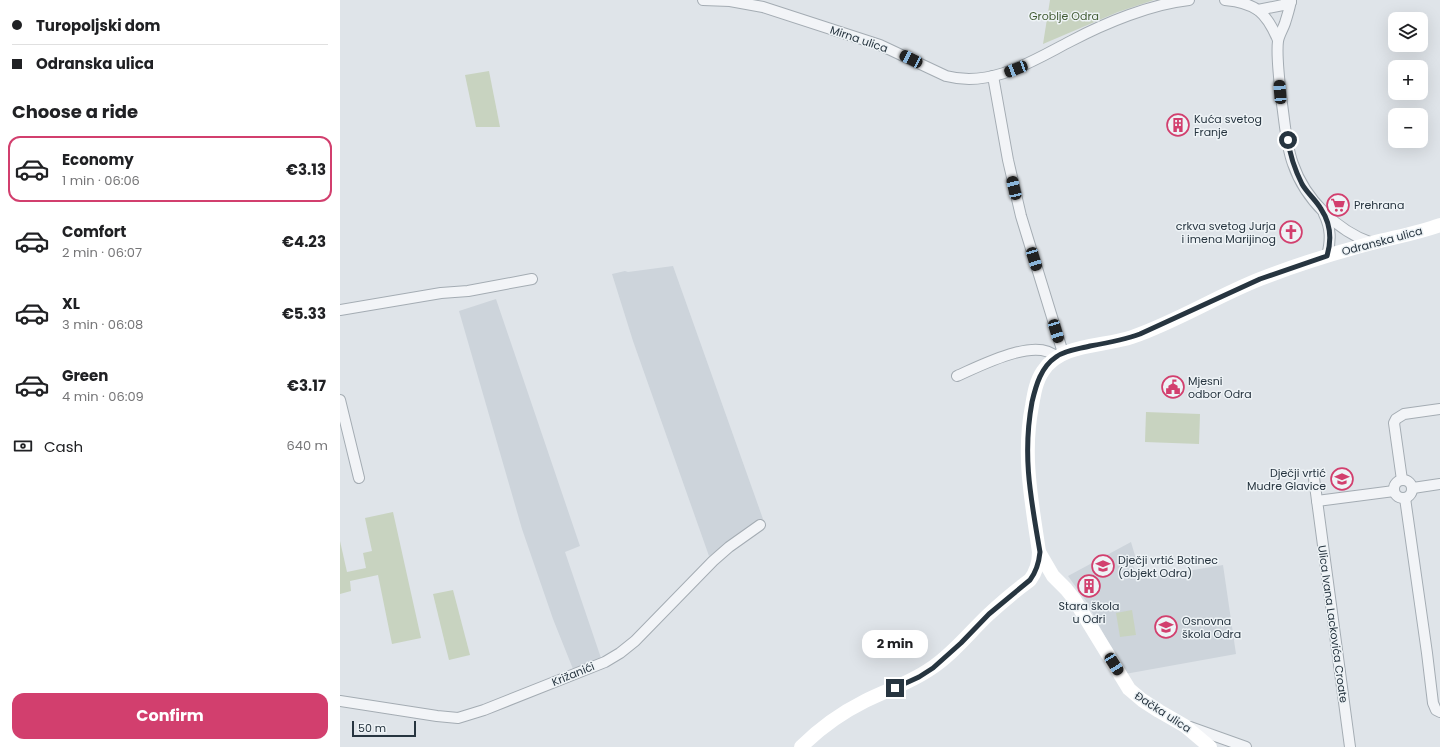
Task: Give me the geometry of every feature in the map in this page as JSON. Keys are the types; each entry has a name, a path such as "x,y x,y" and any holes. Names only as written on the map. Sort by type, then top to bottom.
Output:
{"street":[{"name":"Mirna ulica","path":"703,0 730,1 763,7 880,45 900,53 936,72 955,78 969,79 993,76 1028,64 1078,38 1136,13 1155,7 1189,0"},
{"path":"1225,0 1248,4 1258,10 1272,26 1278,40"},
{"path":"1258,10 1283,5 1291,1"},
{"path":"1291,1 1278,40 1278,55 1280,92 1293,164 1309,195 1321,208 1353,236 1372,243"},
{"path":"993,76 1008,160 1021,216 1059,355"},
{"path":"1321,208 1327,220 1330,232 1331,241 1327,256"},
{"name":"Odranska ulica","path":"1059,355 1132,337 1260,279 1327,256 1372,243 1409,235 1440,225"},
{"path":"340,310 441,293 468,291 532,279"},
{"path":"957,376 1003,357 1023,351 1043,351 1059,355"},
{"path":"1030,580 1035,571 1040,552 1028,474 1027,441 1029,420 1038,382 1044,369 1059,355"},
{"path":"340,400 359,478"},
{"path":"1402,480 1394,424 1396,419 1404,414 1440,409"},
{"name":"Ulica Ivana Lackovića Croate","path":"1314,478 1350,747"},
{"path":"1394,491 1397,482 1402,480 1408,481 1413,488"},
{"path":"1413,488 1440,484"},
{"path":"1394,491 1399,498 1406,498 1410,496 1413,488"},
{"path":"1317,501 1394,491"},
{"path":"1406,498 1427,653 1432,703 1436,710 1440,712"},
{"name":"Križanići","path":"340,700 458,718 484,710 605,662 620,653 635,641 713,561 729,547 760,525"},
{"name":"Đačka ulica","path":"1040,552 1053,576 1066,588 1074,599 1129,689 1142,700 1185,726 1210,747"},
{"path":"801,747 816,732 843,712 866,700 919,677 933,668 989,614 1030,580 1040,576 1053,576"},
{"path":"1185,726 1246,747"},
{"path":"1220,747 1224,742 1228,741"}],"shaded area":[{"path":"673,266 763,519 709,556 633,341 612,274 625,271 628,272"},
{"path":"496,299 580,546 565,552 601,658 573,669 553,619 522,529 459,311"},
{"name":"Osnovna škola Odra","path":"1131,542 1136,559 1131,561 1139,579 1223,565 1236,654 1125,674 1086,601 1068,576"}],"green space":[{"name":"Groblje Odra","path":"1050,0 1154,0 1118,12 1043,44"},
{"path":"489,71 500,127 476,127 465,75"},
{"path":"1146,412 1200,414 1199,444 1145,442"},
{"path":"393,512 421,638 392,644 378,575 350,581 351,591 340,594 340,541 347,572 366,568 363,553 372,551 365,518"},
{"path":"453,590 470,655 449,660 433,594"},
{"path":"1132,610 1136,635 1120,637 1116,613"}],"place":[{"name":"Kuća svetog Franje","path":"1178,125"},
{"name":"Prehrana","path":"1338,205"},
{"name":"crkva svetog Jurja i imena Marijinog","path":"1291,232"},
{"name":"Mjesni odbor Odra","path":"1173,387"},
{"name":"Dječji vrtić Mudre Glavice","path":"1342,479"},
{"name":"Dječji vrtić Botinec (objekt Odra)","path":"1103,566"},
{"name":"Stara škola u Odri","path":"1089,586"},
{"name":"Osnovna škola Odra","path":"1166,627"}],"route":[{"path":"895,688 919,677 933,668 961,643 989,614 1016,590 1030,580 1033,575 1038,563 1040,552 1028,474 1027,441 1029,420 1038,382 1042,373 1056,357 1063,353 1080,348 1132,337 1260,279 1327,256 1331,241 1327,220 1321,208 1309,195 1297,174 1293,164 1288,140"}]}
